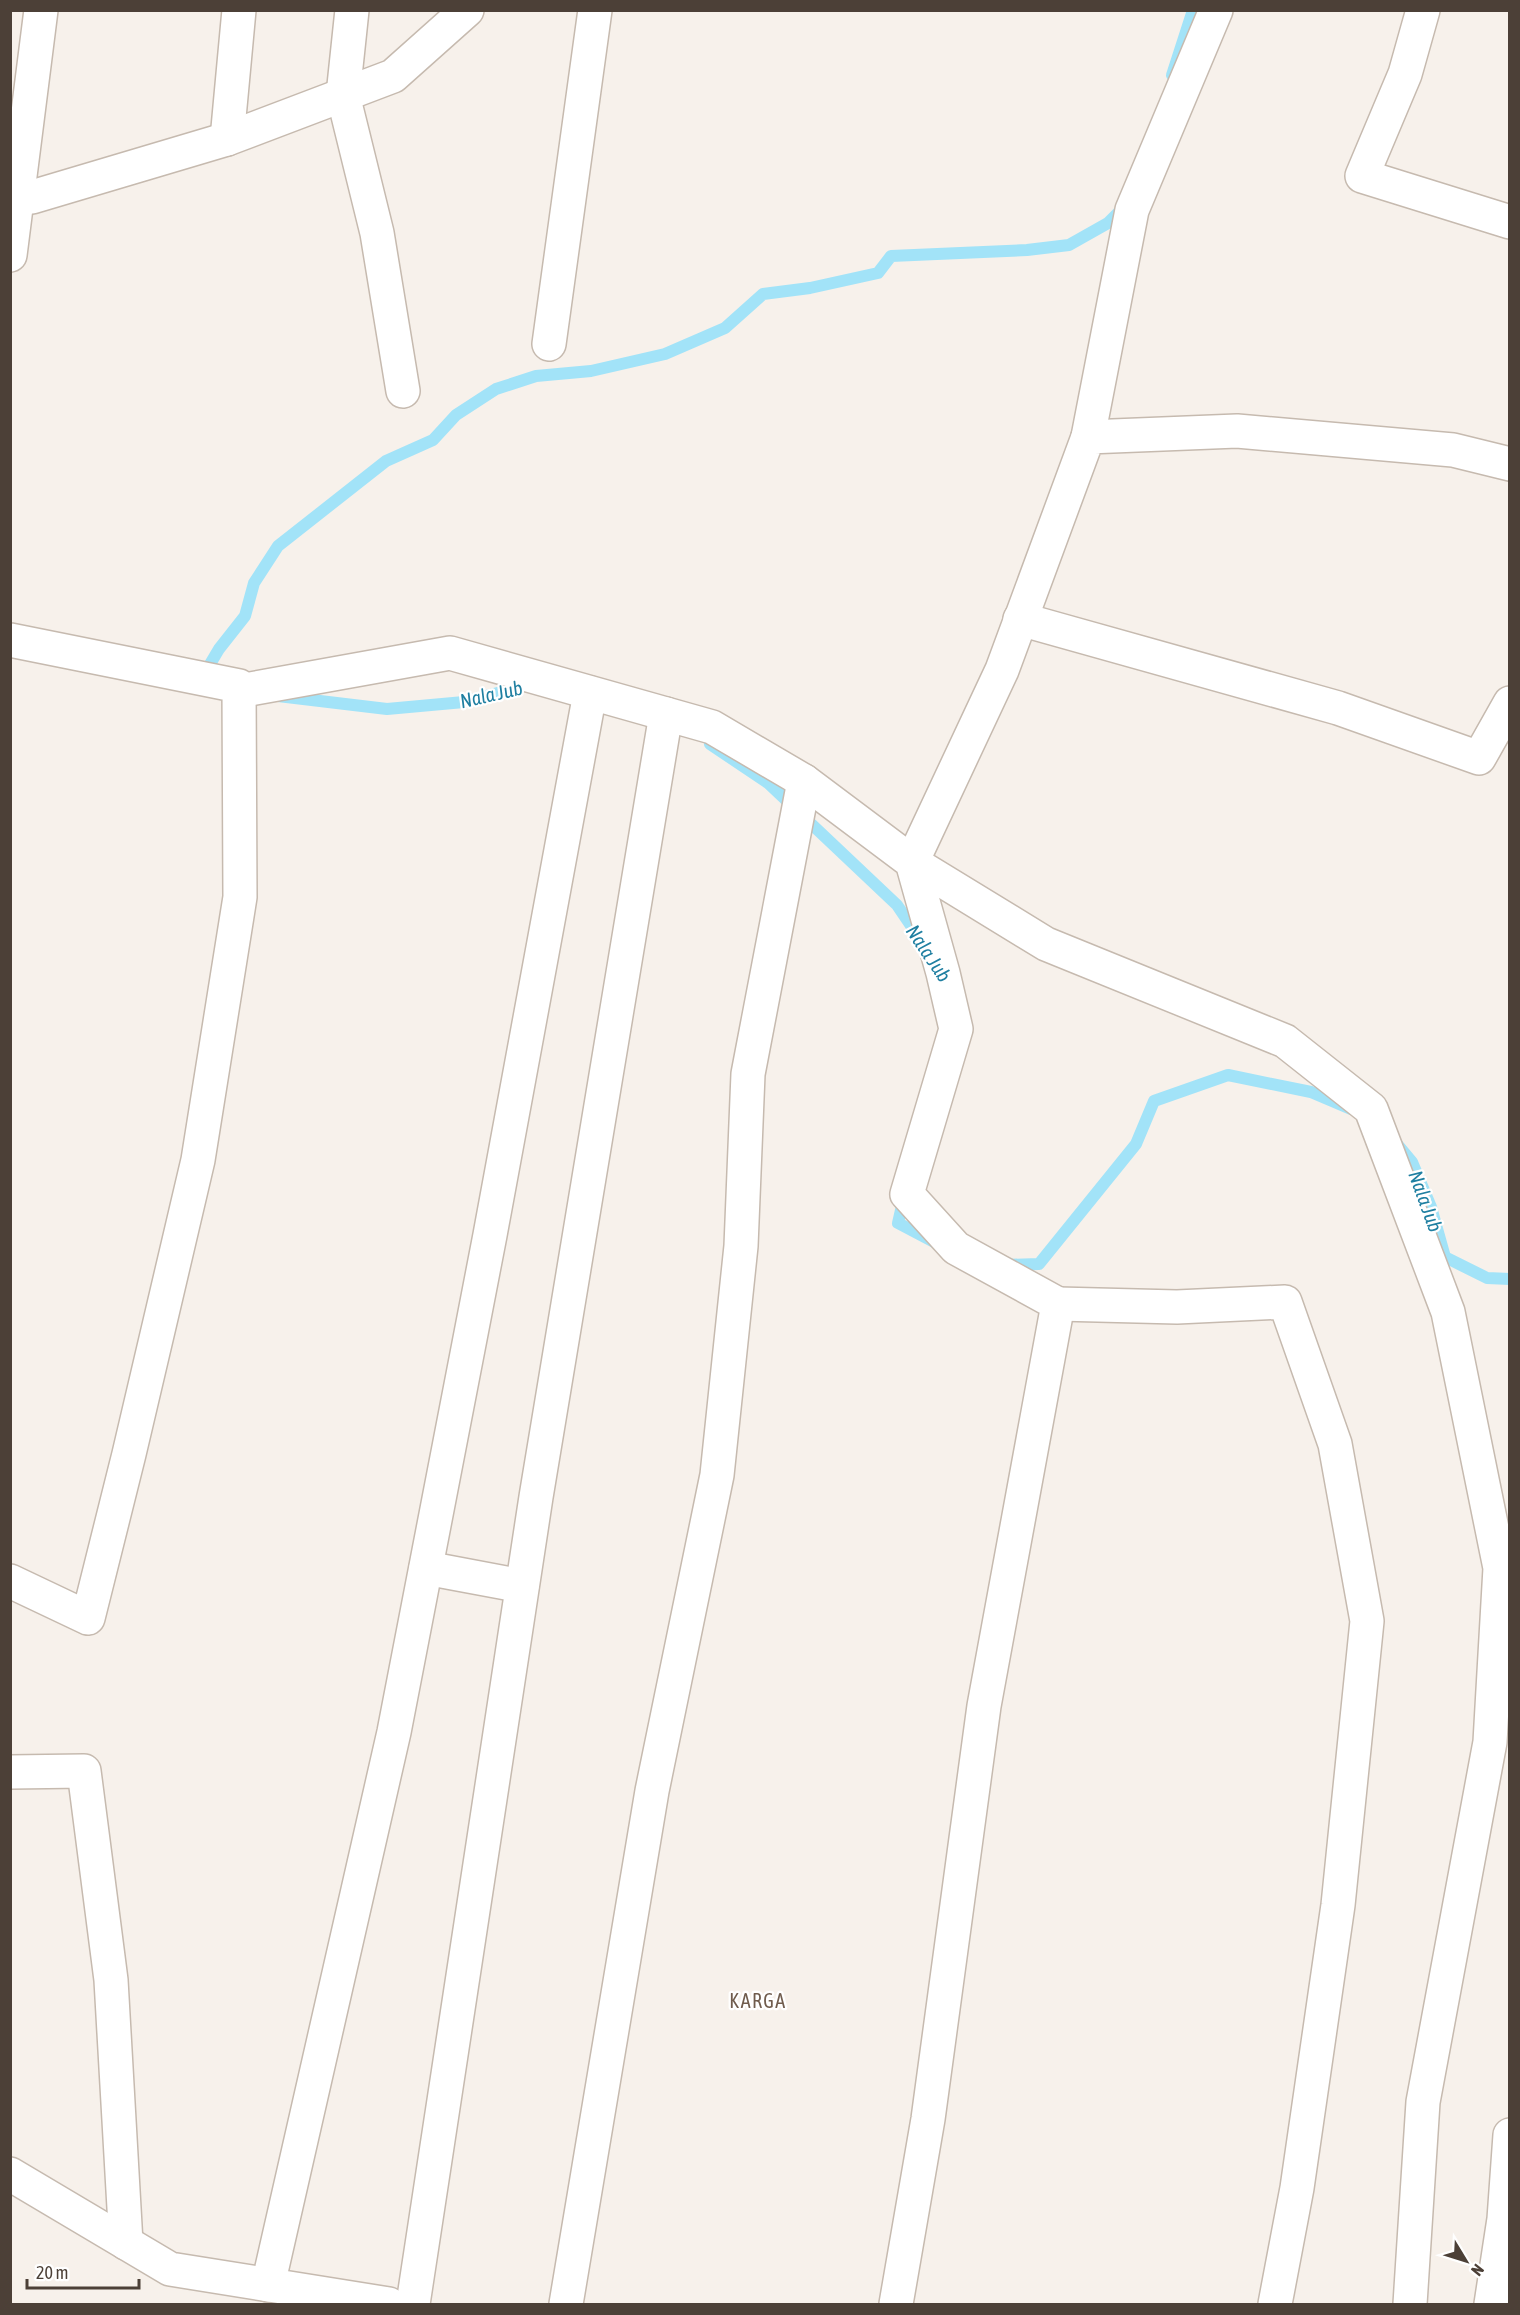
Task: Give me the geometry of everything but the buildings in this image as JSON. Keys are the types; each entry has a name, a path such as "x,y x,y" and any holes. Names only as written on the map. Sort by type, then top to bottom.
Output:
{"street":[{"path":"10,255 14,200 41,10"},
{"path":"227,139 239,10"},
{"path":"352,10 343,95 377,233 403,391"},
{"path":"14,200 32,197 227,139 393,76 467,10"},
{"path":"549,344 595,10"},
{"path":"1216,10 1132,210 1088,437 1002,670 912,862 956,1029 906,1194 956,1248 1058,1304 1178,1307 1286,1302 1335,1444 1367,1621 1338,1905 1297,2188 1275,2304"},
{"path":"1423,10 1404,74 1362,176 1509,222"},
{"path":"1088,437 1237,431 1453,450 1509,464"},
{"path":"1020,619 1338,708 1479,758 1509,703"},
{"path":"10,640 239,686 240,897 198,1160 88,1618 10,1581"},
{"path":"239,691 450,653 712,727 804,781 912,862 1046,944 1285,1041 1371,1109 1448,1312 1500,1568 1490,1742 1422,2102 1410,2304"},
{"path":"268,2285 394,1732 490,1235 590,693"},
{"path":"413,2304 522,1586 666,714"},
{"path":"566,2304 652,1791 717,1475 741,1246 748,1074 804,781"},
{"path":"896,2304 928,2119 984,1706 1058,1304"},
{"path":"426,1568 522,1586"},
{"path":"10,1772 84,1771 111,1980 126,2243"},
{"path":"1491,2304 1504,2219 1509,2135"},
{"path":"10,2174 170,2269 268,2285 321,2299 389,2304"}],"waterway":[{"path":"1172,75 1193,10"},
{"path":"203,676 219,649 245,616 254,583 278,546 386,461 433,440 456,415 496,389 536,376 591,371 665,354 725,328 763,294 810,288 878,273 891,256 1027,250 1069,245 1108,223 1125,206"},
{"name":"Nala Jub","path":"278,696 387,709 464,702 531,684"},
{"name":"Nala Jub","path":"710,744 768,783 897,905 922,942"},
{"name":"Nala Jub","path":"1005,1265 1039,1264 1136,1144 1154,1101 1228,1075 1311,1092 1351,1109"},
{"name":"Nala Jub","path":"1397,1144 1412,1162 1431,1207 1445,1257 1487,1278 1510,1279"},
{"name":"Nala Jub","path":"904,1197 898,1223 936,1243"}],"district":[{"name":"KARGA","path":"758,2000"}]}
